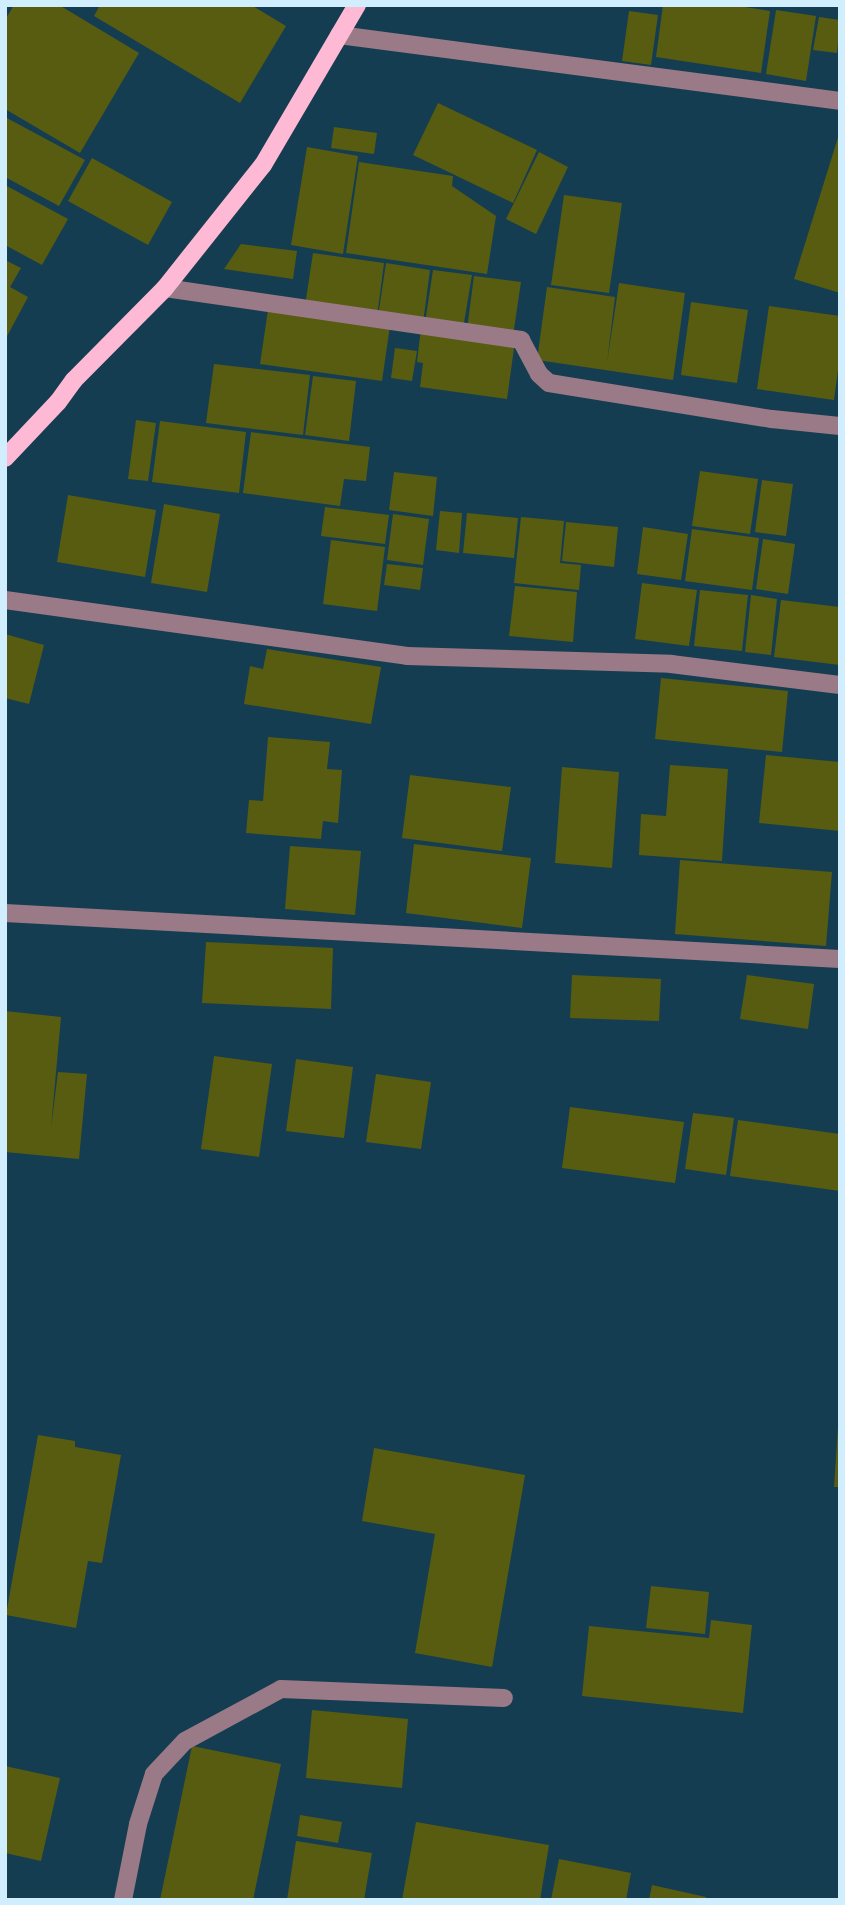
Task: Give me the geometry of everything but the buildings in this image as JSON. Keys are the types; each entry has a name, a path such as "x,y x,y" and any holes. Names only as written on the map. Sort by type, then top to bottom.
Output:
{"main road":[{"path":"5,458 58,402 74,380 165,288 263,165 357,5"}],"street":[{"path":"339,34 840,101"},
{"path":"165,288 521,340 538,374 549,383 772,419 840,426"},
{"path":"5,600 407,656 671,664 840,685"},
{"path":"5,913 840,959"},
{"path":"123,1900 138,1824 154,1774 185,1741 281,1689 504,1698"}]}
